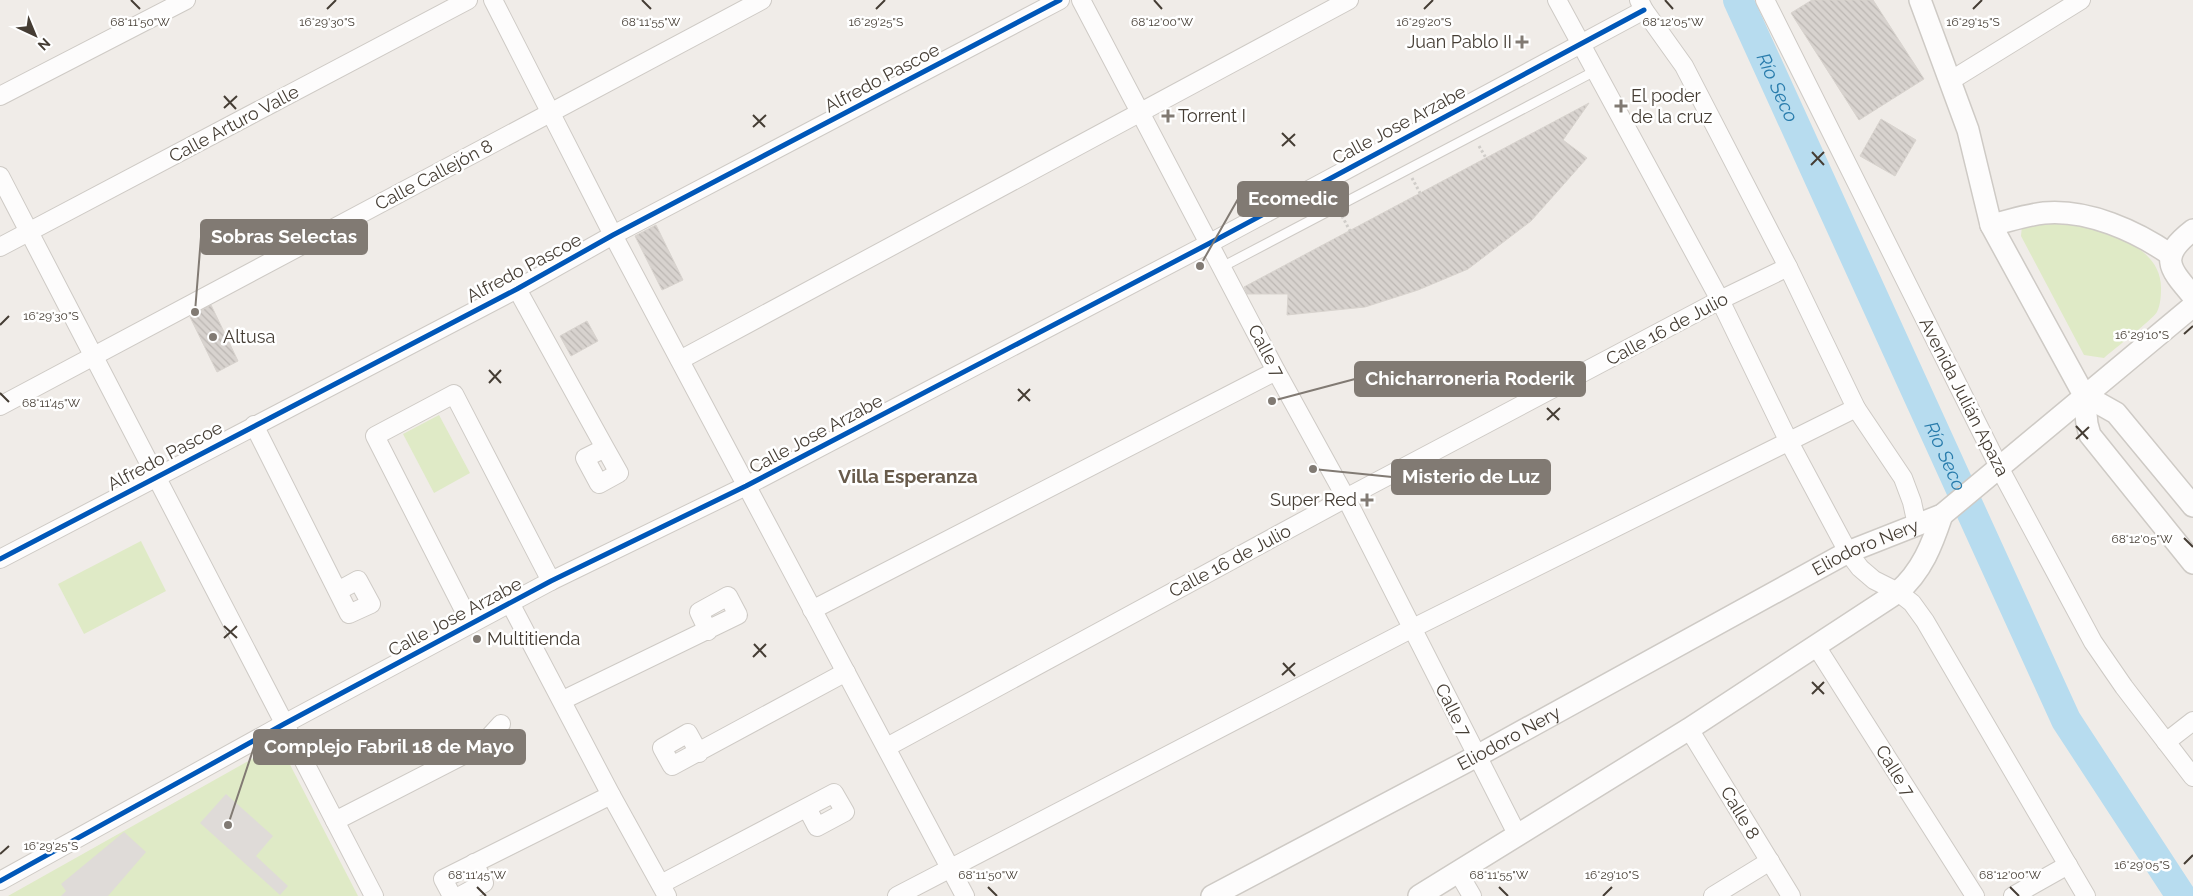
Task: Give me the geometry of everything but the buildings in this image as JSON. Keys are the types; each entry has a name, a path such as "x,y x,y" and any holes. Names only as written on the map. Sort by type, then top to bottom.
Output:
{"street":[{"path":"0,96 186,0"},
{"name":"Calle Arturo Valle","path":"0,247 468,0"},
{"path":"493,0 746,486 965,896"},
{"name":"Calle Callejón 8","path":"0,406 762,0"},
{"name":"Alfredo Pascoe","path":"0,559 517,289 614,235 1060,0"},
{"name":"Calle 7","path":"1081,0 1276,371 1346,498 1518,836"},
{"path":"680,360 1349,0"},
{"path":"1557,0 1720,300 1788,440 1848,552 1860,568 1874,580 1898,592 1912,603 1925,620 2086,896"},
{"name":"Avenida Julián Apaza","path":"1765,0 1993,474 2093,642 2124,687 2193,777"},
{"path":"1920,0 1968,130 1991,225 2084,395 2090,435 2193,563"},
{"path":"1950,81 2081,0"},
{"path":"1642,5 1684,66 1788,267 1856,408 1903,478 1918,525"},
{"name":"Calle Jose Arzabe","path":"0,881 284,724 550,581 746,486 1210,243 1580,43 1642,5"},
{"path":"0,176 374,896"},
{"path":"1991,225 2045,213 2064,213 2089,217 2137,234 2171,255"},
{"path":"2193,230 2184,237 2171,255 2170,266 2175,275 2193,296"},
{"name":"Calle 16 de Julio","path":"887,747 1346,498 1720,300 1788,267"},
{"path":"517,289 605,448"},
{"path":"1945,513 2084,395 2193,306"},
{"path":"812,610 1276,371"},
{"path":"470,624 375,436 454,394 550,581"},
{"path":"2084,395 2116,413 2193,506"},
{"path":"897,896 1411,629 1788,440 1856,408"},
{"path":"254,425 338,591"},
{"name":"Eliodoro Nery","path":"1212,896 1477,756 1848,552 1945,513"},
{"name":"Eliodoro Nery","path":"1419,896 1689,729 1898,592 1911,580 1925,560 1945,513"},
{"path":"510,603 563,700 611,795 664,890 807,808"},
{"path":"563,700 708,631"},
{"name":"Calle 7","path":"1816,646 1975,896"},
{"path":"699,753 846,672"},
{"path":"2166,742 2193,721"},
{"path":"335,821 480,746 502,724"},
{"name":"Calle 8","path":"1689,729 1791,896"},
{"path":"452,896 443,879 611,795"},
{"path":"1713,896 1770,861"},
{"path":"460,896 484,883 474,863"},
{"path":"2013,896 2068,865"},
{"path":"1458,872 1472,896"}],"lane":[{"path":"1222,267 1595,71"}],"green space":[{"path":"2066,223 2112,235 2127,242 2141,250 2152,261 2159,274 2161,293 2157,312 2104,358 2084,355 2021,236 2022,226"},
{"path":"439,415 470,473 434,493 403,434"},
{"path":"141,541 166,591 84,634 58,584"},
{"path":"275,746 284,753 358,896 8,896"}],"shaded area":[{"path":"226,794 273,836 256,856 288,886 280,895 200,823"},
{"path":"124,832 146,852 108,896 61,896 66,891 61,884"}],"waterway":[{"name":"Río Seco","path":"1738,0 2066,720 2181,896"}],"cycle path":[{"path":"0,559 517,289 613,235 1060,0"},
{"path":"0,881 284,724 551,581 746,486 1210,243 1644,10"}],"place":[{"name":"Juan Pablo II","path":"1522,42"},
{"name":"El poder de la cruz","path":"1621,106"},
{"name":"Torrent I","path":"1168,116"},
{"name":"Ecomedic","path":"1200,266"},
{"name":"Sobras Selectas","path":"195,312"},
{"name":"Altusa","path":"213,337"},
{"name":"Chicharroneria Roderik","path":"1272,401"},
{"name":"Misterio de Luz","path":"1313,469"},
{"name":"Super Red","path":"1367,500"},
{"name":"Multitienda","path":"477,639"},
{"name":"Complejo Fabril 18 de Mayo","path":"228,825"}],"district":[{"name":"Villa Esperanza","path":"908,476"}]}
